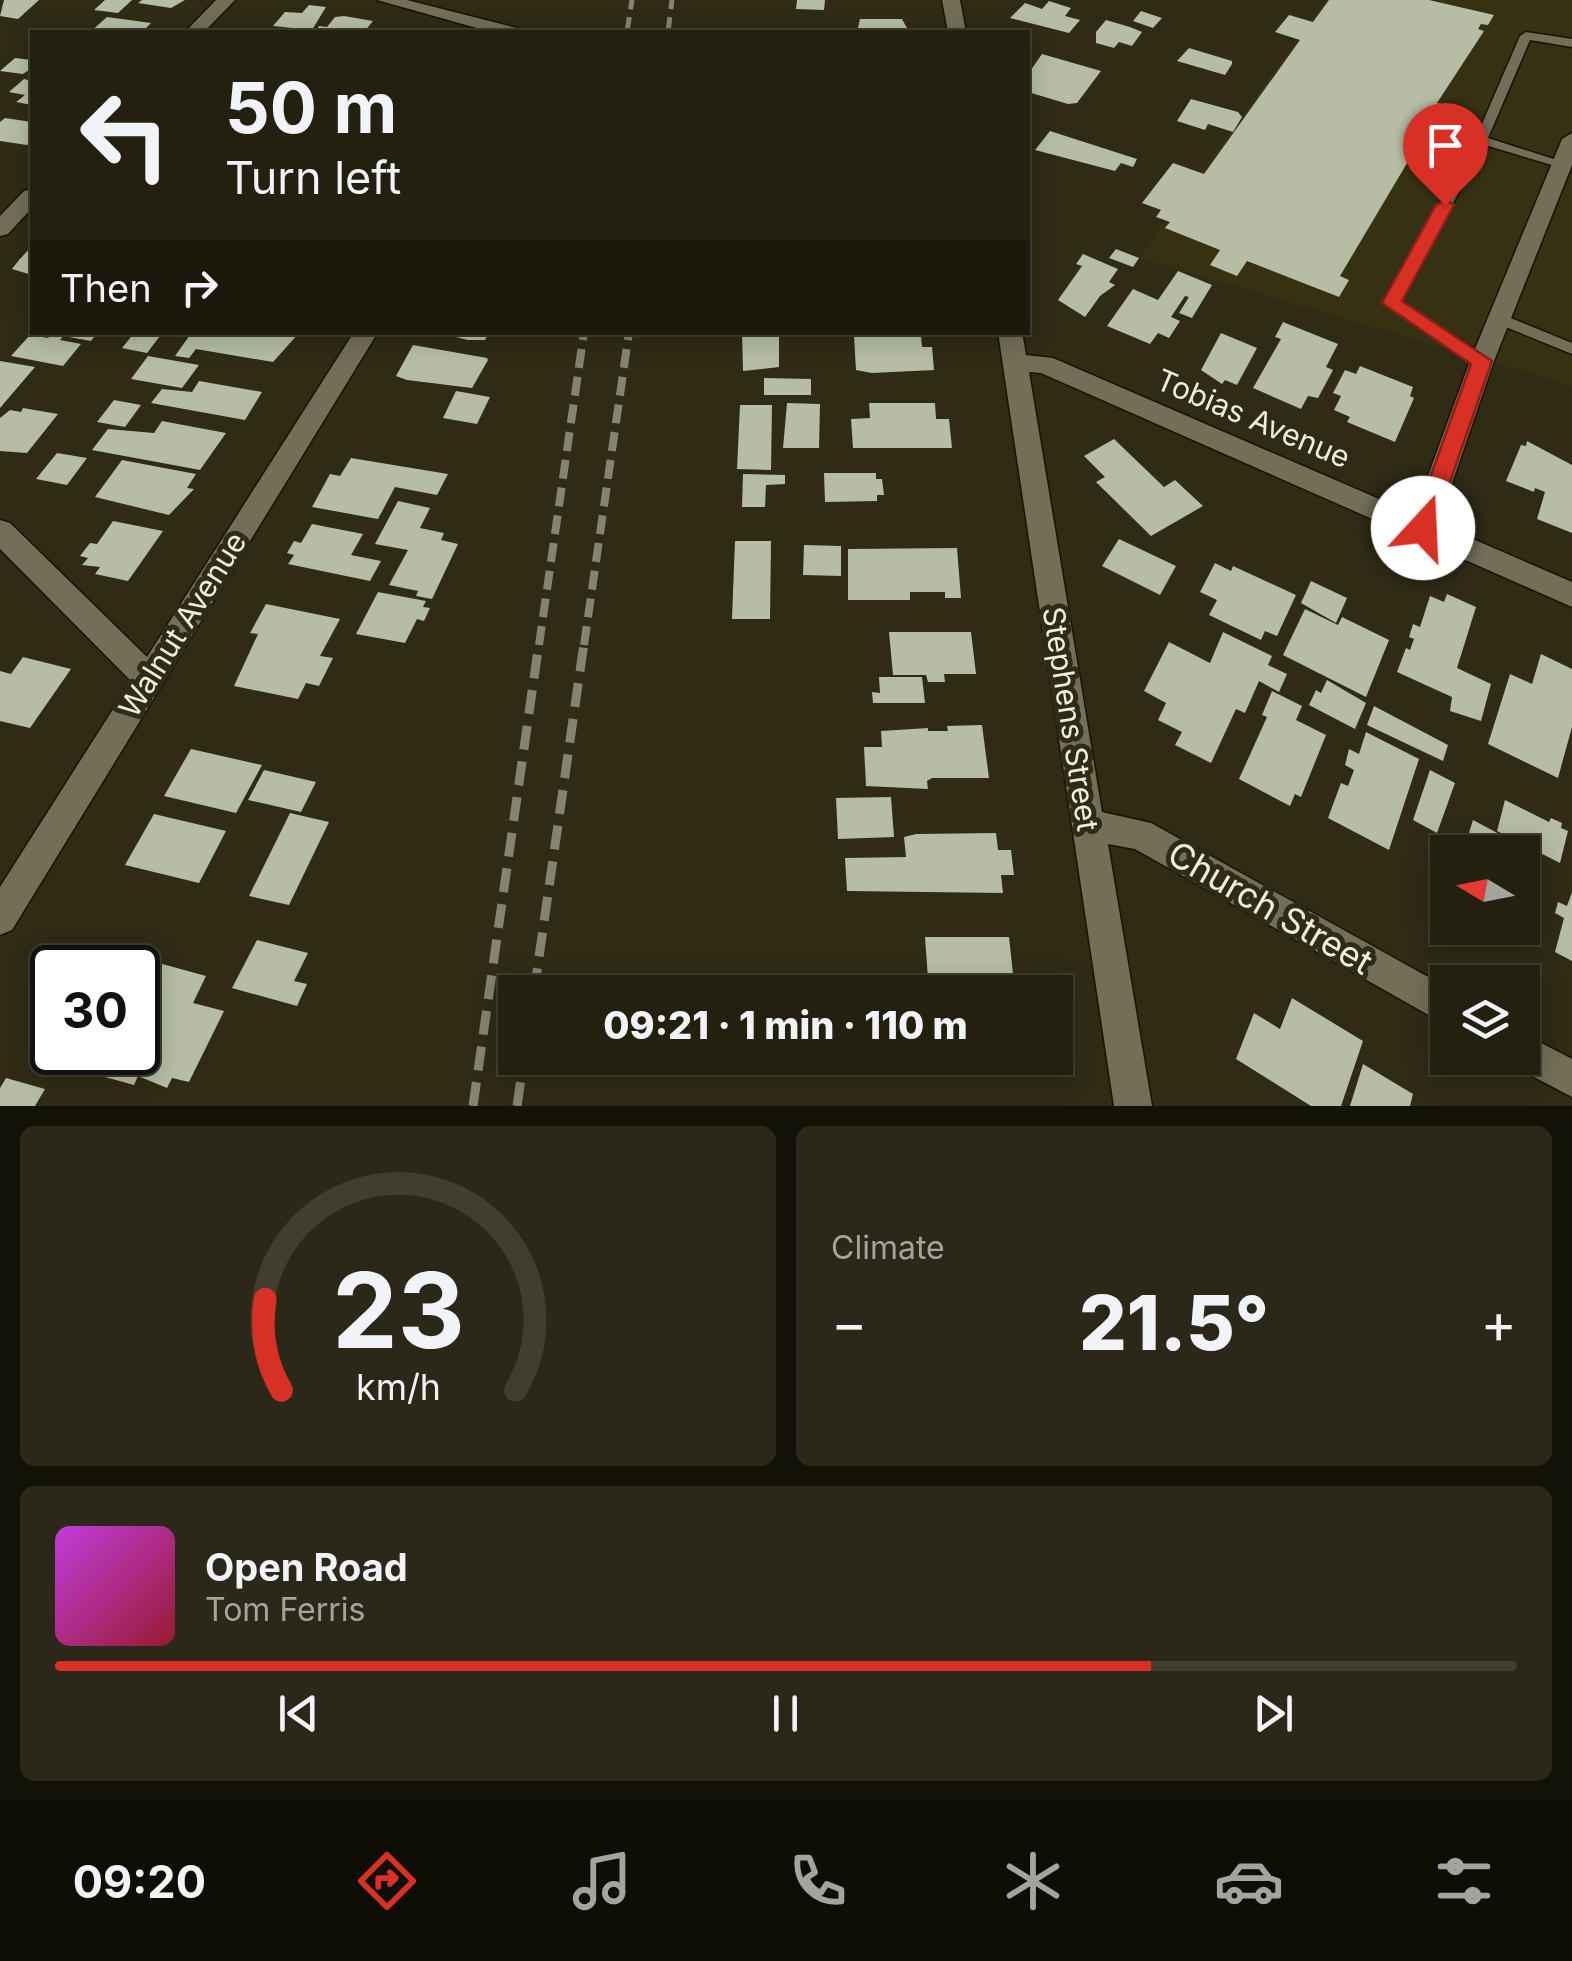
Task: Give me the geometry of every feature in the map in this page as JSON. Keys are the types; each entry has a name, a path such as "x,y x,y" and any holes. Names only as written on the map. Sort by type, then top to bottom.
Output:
{"street":[{"path":"196,30 226,0"},
{"path":"386,0 504,30"},
{"path":"951,0 957,30"},
{"path":"1423,528 1482,361 1572,139"},
{"path":"0,229 30,198"},
{"name":"Walnut Avenue","path":"0,918 364,335"},
{"name":"Stephens Street","path":"1011,335 1133,1106"},
{"name":"Tobias Avenue","path":"1016,364 1044,364 1572,595"},
{"path":"0,532 149,678"},
{"name":"Church Street","path":"1086,826 1140,834 1430,998"},
{"path":"1540,1061 1572,1079"}],"lane":[{"path":"1482,361 1391,303 1481,140 1526,36 1572,44"},
{"path":"1481,140 1562,164"},
{"path":"1501,319 1572,349"}],"shaded area":[{"path":"1326,0 1572,0 1572,386 1139,258"}],"building":[{"path":"4,0 39,0 18,19 0,16"},
{"path":"105,0 132,0 118,13 94,10"},
{"path":"185,0 171,8 138,3"},
{"path":"797,0 825,0 824,10 796,9"},
{"path":"1329,0 1429,0 1494,15 1488,25 1481,24 1478,29 1484,31 1437,103 1445,105 1430,131 1423,128 1415,142 1419,143 1340,276 1349,280 1339,297 1247,261 1237,276 1210,265 1220,250 1165,228 1170,222 1156,217 1161,210 1142,203 1173,163 1204,174 1300,40 1275,32 1289,15 1313,22"},
{"path":"1049,1 1071,8 1065,16 1080,20 1069,33 1010,18 1025,3 1042,9"},
{"path":"309,5 326,7 312,30 273,26 285,12 302,13"},
{"path":"1141,11 1162,18 1153,28 1133,21"},
{"path":"107,17 151,23 144,30 92,30"},
{"path":"335,17 373,21 366,30 317,30 319,26 327,27"},
{"path":"860,19 902,19 908,30 857,30"},
{"path":"1106,20 1142,32 1132,46 1119,42 1114,48 1096,43 1096,32"},
{"path":"1189,48 1232,64 1225,75 1177,61"},
{"path":"1042,54 1101,71 1077,103 1068,104 1030,93 1030,71"},
{"path":"15,58 30,60 30,69 23,74 0,71"},
{"path":"24,79 30,80 30,105 16,102 25,95 9,92"},
{"path":"1191,99 1238,112 1242,117 1233,132 1208,124 1205,130 1177,121"},
{"path":"5,118 30,122 30,142 27,145 0,141 0,122"},
{"path":"1050,131 1137,159 1133,167 1121,163 1115,171 1035,150"},
{"path":"30,248 30,274 12,269"},
{"path":"1116,249 1139,258 1133,267 1109,258"},
{"path":"1083,254 1118,269 1109,282 1115,285 1100,296 1085,317 1058,300 1082,266 1076,264"},
{"path":"1178,271 1212,285 1192,318 1179,313 1189,297 1185,296 1171,317 1180,321 1169,338 1158,333 1150,344 1107,326 1133,289 1158,300"},
{"path":"1283,322 1338,344 1326,367 1333,370 1318,398 1308,396 1301,409 1253,388 1281,339 1275,337"},
{"path":"1221,333 1257,348 1237,385 1225,380 1222,384 1201,370"},
{"path":"30,335 51,335 96,335 91,341 63,336 60,340 81,344 63,366 11,356"},
{"path":"133,335 161,335 147,353 122,348"},
{"path":"190,335 297,335 273,362 196,349 189,358 175,356"},
{"path":"448,335 488,335 485,340"},
{"path":"742,335 779,335 779,367 743,371"},
{"path":"854,336 921,336 922,347 932,347 934,370 856,370"},
{"path":"413,345 488,360 472,388 407,380 396,376"},
{"path":"148,356 199,365 182,388 131,379"},
{"path":"0,361 35,367 0,408"},
{"path":"1360,366 1413,387 1410,396 1414,398 1395,442 1347,422 1350,417 1334,410 1341,396 1333,393 1345,370 1356,374"},
{"path":"764,378 811,379 811,395 764,395"},
{"path":"199,381 262,392 245,420 151,403 162,389 192,392"},
{"path":"456,391 490,397 477,424 443,418"},
{"path":"114,400 141,405 125,427 97,422"},
{"path":"787,403 820,404 819,448 783,448"},
{"path":"869,403 935,403 936,419 949,419 952,448 853,448 851,419 870,418"},
{"path":"740,405 772,405 771,470 737,469"},
{"path":"23,408 58,414 27,453 0,451 0,418 10,410 21,412"},
{"path":"162,421 226,433 200,470 92,450 108,429 154,433"},
{"path":"1114,439 1164,487 1175,480 1203,506 1151,536 1096,482 1105,477 1084,456"},
{"path":"1527,441 1572,465 1572,533 1537,519 1545,492 1506,481 1521,445 1526,446"},
{"path":"57,453 87,458 67,485 36,479"},
{"path":"351,458 448,474 437,495 395,487 378,519 312,507 330,474 340,476"},
{"path":"122,460 196,474 187,488 194,489 169,515 95,497"},
{"path":"824,473 876,473 876,479 882,479 884,495 877,495 877,501 825,502"},
{"path":"743,474 785,475 785,484 766,485 765,507 742,507"},
{"path":"398,501 430,508 420,528 444,533 441,540 458,544 432,599 416,596 418,591 389,585 408,550 375,544"},
{"path":"113,521 163,531 128,581 95,574 100,567 82,565 88,558 80,556 90,543 97,544"},
{"path":"312,524 363,534 351,555 381,561 370,581 288,564 294,555 287,553 294,541 301,543"},
{"path":"1119,539 1176,566 1160,595 1102,566"},
{"path":"735,541 771,541 770,619 732,619"},
{"path":"804,545 841,546 841,576 803,575"},
{"path":"957,548 961,598 945,598 945,592 910,592 910,600 848,600 848,549"},
{"path":"1215,563 1231,571 1233,566 1296,595 1277,636 1265,631 1261,640 1209,615 1217,600 1200,592"},
{"path":"1311,581 1347,598 1336,623 1301,603"},
{"path":"378,592 426,601 423,607 430,608 424,621 417,619 405,643 356,634"},
{"path":"1447,594 1476,607 1457,668 1491,684 1481,721 1450,711 1452,697 1397,672 1414,639 1409,637 1413,624 1420,627 1430,596 1444,602"},
{"path":"266,604 340,619 320,656 333,658 319,686 306,683 298,699 234,686 258,634 250,633"},
{"path":"1305,609 1338,625 1342,617 1389,640 1366,697 1283,655"},
{"path":"889,632 971,632 976,674 944,674 945,682 928,682 926,675 893,675"},
{"path":"1223,632 1272,656 1268,665 1287,674 1279,692 1259,681 1245,713 1236,709 1211,763 1175,745 1182,732 1158,720 1166,703 1144,691 1169,642 1210,663"},
{"path":"1541,654 1572,669 1572,727 1558,778 1488,744 1510,674 1532,684"},
{"path":"23,657 71,669 30,728 0,721 0,671 11,674"},
{"path":"879,677 922,677 925,703 873,703 872,692 880,693"},
{"path":"1327,680 1366,703 1355,729 1309,705 1316,690 1321,693"},
{"path":"1272,691 1302,706 1296,720 1326,735 1301,797 1295,794 1290,806 1239,779 1267,717 1262,715"},
{"path":"1374,706 1448,745 1443,761 1367,725"},
{"path":"982,725 989,778 932,778 927,781 928,789 866,786 864,747 882,747 881,731 948,731 947,726"},
{"path":"1366,732 1419,759 1389,850 1328,818 1341,783 1348,786 1354,770 1345,765 1349,749 1359,754"},
{"path":"191,749 262,765 236,813 164,796"},
{"path":"264,770 316,782 301,812 248,800"},
{"path":"1430,770 1455,783 1437,833 1413,820"},
{"path":"891,797 894,837 838,839 836,798"},
{"path":"1505,800 1549,822 1551,818 1562,823 1561,828 1568,831 1560,863 1540,853 1540,835 1505,835 1497,831"},
{"path":"290,813 329,822 289,905 249,896"},
{"path":"154,814 226,831 199,883 125,865"},
{"path":"1473,820 1501,835 1468,835"},
{"path":"996,833 998,850 1011,850 1014,875 1001,875 1003,893 847,891 845,858 906,857 904,837 916,834"},
{"path":"1572,892 1572,961 1555,952 1564,918 1555,913 1558,902 1567,906"},
{"path":"925,937 1009,937 1013,975 928,975"},
{"path":"257,940 308,953 294,981 307,984 297,1006 232,988"},
{"path":"160,963 206,976 193,1003 224,1011 189,1082 172,1078 167,1088 138,1076 134,1085 105,1077 160,1075"},
{"path":"1292,998 1363,1041 1341,1106 1311,1106 1236,1059 1254,1013 1280,1029"},
{"path":"1363,1064 1413,1094 1410,1106 1350,1106"},
{"path":"979,1075 979,1077 931,1076"},
{"path":"6,1078 45,1089 35,1106 0,1106 0,1088"}],"railway":[{"path":"627,30 632,0"},
{"path":"668,30 672,0"},
{"path":"539,645 584,335"},
{"path":"584,645 629,335"},
{"path":"473,1106 539,643"},
{"path":"536,975 584,643"},
{"path":"517,1106 522,1075"}],"route":[{"path":"1423,528 1482,361 1391,303 1445,205"}]}
